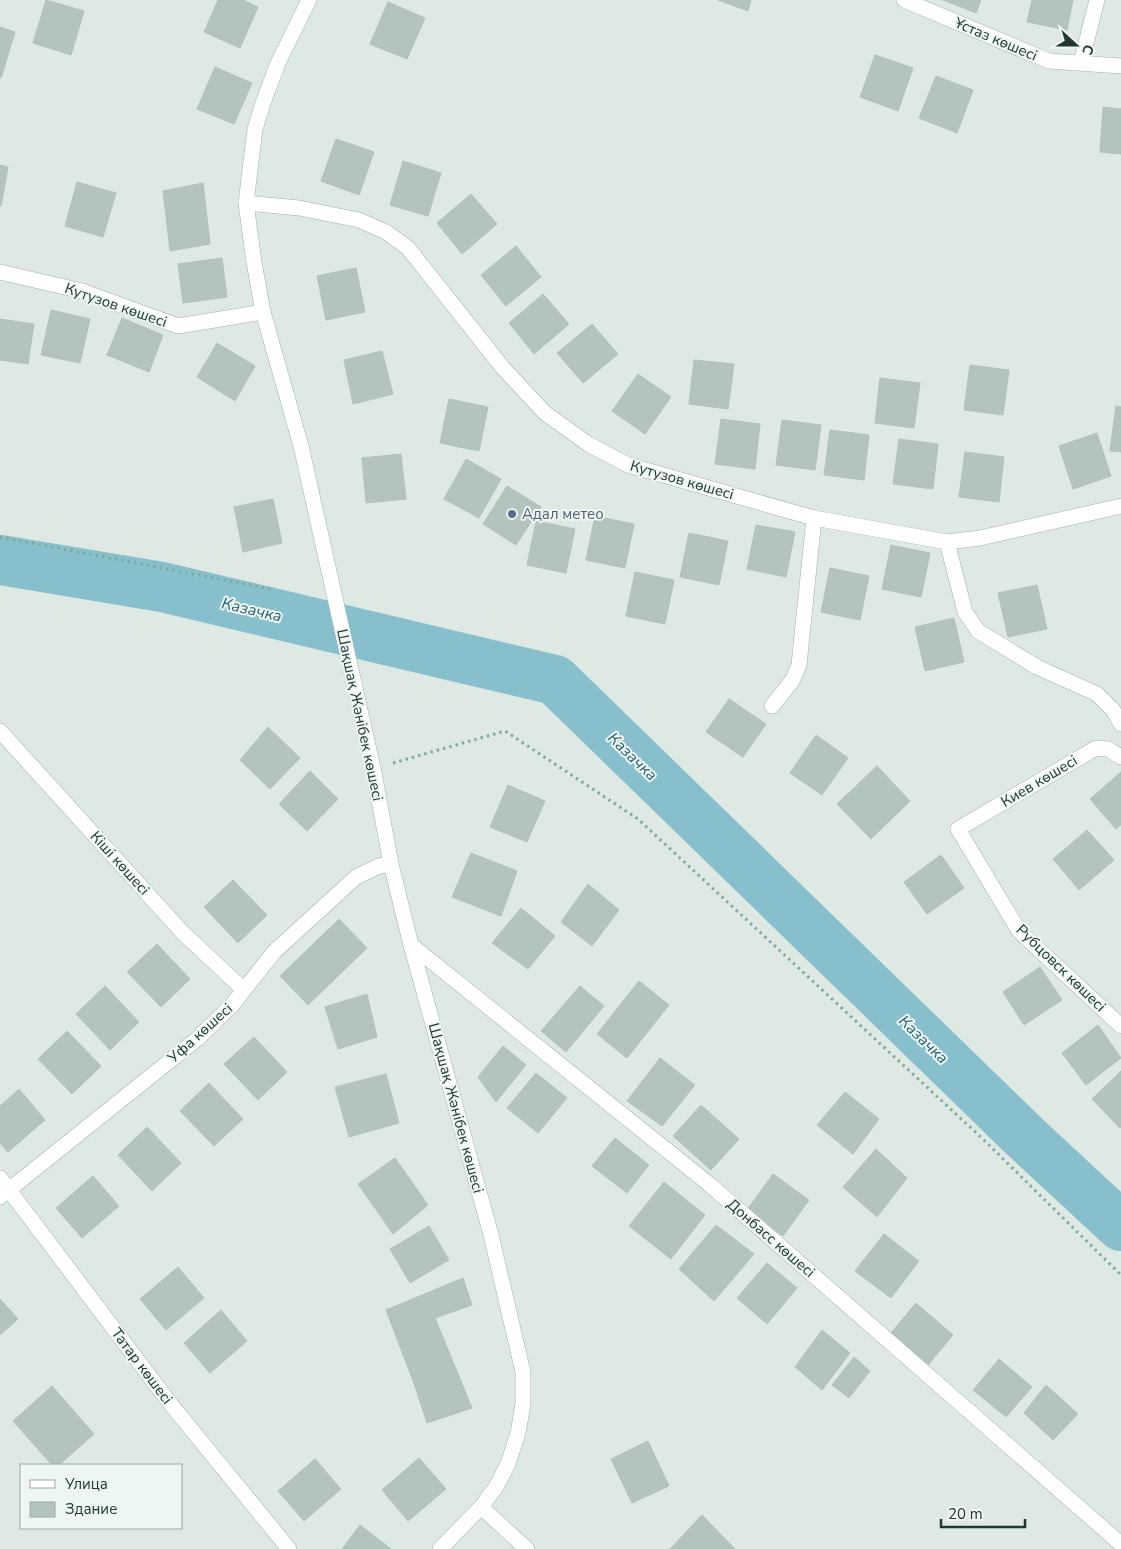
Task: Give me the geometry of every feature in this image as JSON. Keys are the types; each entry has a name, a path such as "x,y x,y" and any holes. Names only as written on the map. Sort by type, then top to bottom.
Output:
{"street":[{"name":"Шақшақ Жәнібек көшесі","path":"309,0 278,63 255,129 246,203 263,312 301,446 373,768 391,864 411,945 491,1235 523,1372 523,1404 518,1434 504,1472 496,1487 481,1507 440,1549"},
{"name":"Ұстаз көшесі","path":"904,0 1049,61 1121,66"},
{"path":"1081,63 1097,0"},
{"name":"Кутузов көшесі","path":"246,203 299,208 359,220 386,232 408,248 503,368 545,413 588,444 628,465 814,518 947,542 980,538 1121,506"},
{"name":"Кутузов көшесі","path":"0,272 82,291 178,326 263,312"},
{"path":"772,706 792,681 799,665 814,518"},
{"path":"947,542 965,612 978,631 1037,667 1097,694 1113,710 1121,724"},
{"name":"Кіші көшесі","path":"0,731 183,933 244,990"},
{"name":"Киев көшесі","path":"958,829 1096,748 1108,749 1121,757"},
{"name":"Рубцовск көшесі","path":"958,829 1019,931 1121,1026"},
{"name":"Уфа көшесі","path":"3,1188 197,1039 232,1005 274,952 356,877 379,866 391,864"},
{"name":"Донбасс көшесі","path":"411,945 709,1184 1121,1544"},
{"name":"Татар көшесі","path":"3,1188 169,1402 289,1549"},
{"path":"481,1507 527,1549"}],"path":[{"path":"0,537 271,589"},
{"path":"373,768 505,731 638,819 985,1141 1121,1274"}],"building":[{"path":"46,0 84,11 71,55 33,43"},
{"path":"218,0 243,0 258,7 240,48 204,32"},
{"path":"718,0 751,0 748,11"},
{"path":"943,0 981,0 976,13"},
{"path":"1032,0 1073,0 1067,30 1027,22"},
{"path":"388,2 425,18 407,59 370,44"},
{"path":"0,27 15,32 1,78 0,78"},
{"path":"875,55 913,68 898,111 860,97"},
{"path":"215,67 252,83 234,124 197,109"},
{"path":"936,76 973,90 957,133 919,118"},
{"path":"1103,107 1121,109 1121,154 1100,152"},
{"path":"336,139 374,152 359,195 321,181"},
{"path":"403,161 441,173 428,216 390,205"},
{"path":"0,165 8,167 1,206 0,206"},
{"path":"77,182 116,193 103,237 65,226"},
{"path":"203,183 210,244 170,251 163,191"},
{"path":"471,194 497,224 462,254 437,223"},
{"path":"516,246 541,277 506,306 481,275"},
{"path":"222,258 227,297 183,303 178,264"},
{"path":"356,268 365,312 326,320 317,276"},
{"path":"543,294 569,324 534,354 509,323"},
{"path":"51,310 90,319 80,363 41,355"},
{"path":"122,318 163,335 149,372 107,355"},
{"path":"0,319 34,324 28,364 0,360"},
{"path":"592,324 618,354 583,383 557,353"},
{"path":"217,343 255,366 235,401 197,377"},
{"path":"382,351 393,394 353,404 344,360"},
{"path":"694,360 734,364 728,409 689,404"},
{"path":"970,365 1009,370 1003,415 964,410"},
{"path":"638,374 671,397 645,434 612,411"},
{"path":"880,378 920,383 914,428 875,423"},
{"path":"449,399 488,407 479,451 440,443"},
{"path":"1116,406 1121,407 1121,452 1110,451"},
{"path":"721,419 760,424 755,469 715,464"},
{"path":"782,420 821,425 815,470 776,465"},
{"path":"830,430 869,435 864,480 824,475"},
{"path":"1097,433 1111,476 1073,489 1059,446"},
{"path":"899,439 938,444 933,489 893,484"},
{"path":"965,452 1004,457 999,502 959,497"},
{"path":"401,454 406,499 366,503 362,458"},
{"path":"466,459 501,479 479,518 444,499"},
{"path":"507,486 541,507 516,545 483,524"},
{"path":"273,499 282,543 243,552 234,507"},
{"path":"595,516 634,524 625,568 586,560"},
{"path":"536,521 575,529 566,573 527,565"},
{"path":"756,525 795,532 786,577 747,569"},
{"path":"689,533 728,541 719,585 680,577"},
{"path":"891,545 930,553 921,597 882,589"},
{"path":"830,568 869,576 860,620 821,612"},
{"path":"635,572 674,580 665,624 626,616"},
{"path":"1037,585 1047,629 1008,637 998,593"},
{"path":"954,618 964,662 925,671 915,627"},
{"path":"729,699 766,724 743,757 706,732"},
{"path":"268,727 300,758 270,789 240,760"},
{"path":"816,735 848,758 822,795 790,773"},
{"path":"877,766 910,801 871,839 837,804"},
{"path":"310,771 338,799 307,831 279,804"},
{"path":"1121,772 1121,825 1116,829 1090,799"},
{"path":"508,785 545,801 527,842 490,827"},
{"path":"1087,830 1114,860 1079,890 1053,859"},
{"path":"471,853 517,871 501,916 452,897"},
{"path":"941,855 964,888 927,914 904,882"},
{"path":"233,880 267,915 238,943 204,907"},
{"path":"588,884 619,910 592,946 561,922"},
{"path":"521,908 555,936 528,969 492,943"},
{"path":"339,919 367,948 308,1005 280,976"},
{"path":"157,944 190,979 161,1007 127,972"},
{"path":"1040,967 1062,1000 1024,1025 1003,992"},
{"path":"639,981 669,1005 627,1058 597,1034"},
{"path":"105,986 139,1022 110,1050 76,1014"},
{"path":"580,986 604,1006 566,1052 541,1031"},
{"path":"367,994 377,1037 338,1049 325,1007"},
{"path":"1098,1025 1121,1058 1086,1085 1062,1053"},
{"path":"67,1031 101,1066 72,1094 38,1059"},
{"path":"254,1037 287,1072 258,1100 224,1064"},
{"path":"503,1046 526,1065 496,1102 478,1077"},
{"path":"660,1058 695,1085 662,1126 627,1101"},
{"path":"1121,1071 1121,1126 1120,1128 1092,1099"},
{"path":"536,1073 567,1098 538,1133 507,1108"},
{"path":"386,1074 399,1123 349,1137 335,1087"},
{"path":"209,1083 243,1119 214,1146 180,1111"},
{"path":"19,1089 45,1120 8,1152 0,1143 0,1106"},
{"path":"845,1092 879,1119 853,1154 817,1125"},
{"path":"701,1105 739,1139 711,1170 673,1136"},
{"path":"147,1127 181,1163 152,1191 118,1155"},
{"path":"615,1138 649,1165 627,1193 592,1166"},
{"path":"876,1149 907,1178 877,1217 843,1187"},
{"path":"395,1158 428,1205 393,1234 358,1184"},
{"path":"773,1174 809,1200 783,1236 747,1210"},
{"path":"93,1176 119,1206 82,1238 56,1208"},
{"path":"664,1182 705,1215 671,1259 629,1226"},
{"path":"716,1225 754,1254 714,1301 679,1269"},
{"path":"429,1226 449,1260 410,1283 390,1249"},
{"path":"884,1234 919,1261 891,1298 855,1271"},
{"path":"767,1263 797,1288 767,1324 737,1298"},
{"path":"178,1267 204,1298 166,1330 140,1299"},
{"path":"463,1278 472,1305 435,1318 472,1408 427,1423 386,1310"},
{"path":"0,1299 18,1319 0,1335"},
{"path":"916,1303 953,1335 928,1365 891,1333"},
{"path":"221,1310 247,1341 210,1373 184,1343"},
{"path":"822,1330 850,1353 822,1390 795,1367"},
{"path":"854,1357 870,1371 849,1398 832,1385"},
{"path":"999,1359 1032,1387 1006,1417 973,1390"},
{"path":"1046,1385 1078,1414 1053,1440 1024,1413"},
{"path":"52,1386 94,1434 60,1464 51,1464 13,1421"},
{"path":"648,1441 669,1486 632,1503 611,1459"},
{"path":"419,1458 446,1489 408,1521 382,1490"},
{"path":"315,1459 341,1489 304,1521 278,1491"},
{"path":"702,1515 735,1549 670,1549"},
{"path":"360,1525 391,1549 342,1549"}],"waterway":[{"name":"Казачка","path":"0,560 162,587 555,680 1024,1136 1121,1226"}],"place":[{"name":"Адал метео","path":"512,514"}]}
